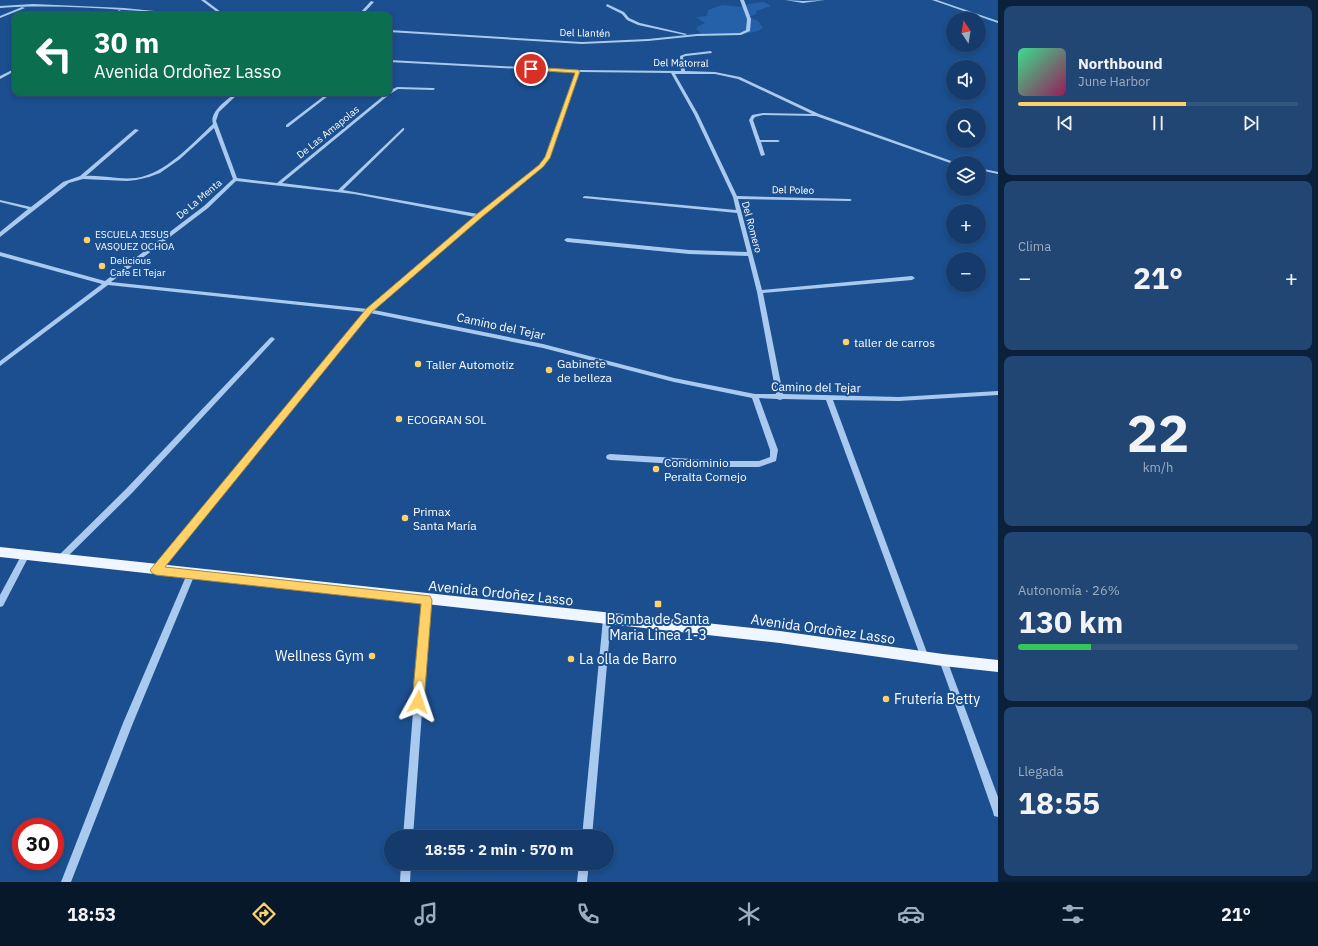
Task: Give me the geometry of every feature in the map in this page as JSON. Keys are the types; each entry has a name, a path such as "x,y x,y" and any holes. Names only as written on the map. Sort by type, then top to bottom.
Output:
{"main road":[{"name":"Avenida Ordoñez Lasso","path":"0,552 426,600 780,637 925,658 998,666"}],"street":[{"path":"203,0 219,12"},
{"name":"Del Llantén","path":"392,31 582,43 648,40 693,35 741,34 748,31 748,19 742,0"},
{"path":"787,0 803,2 823,0"},
{"path":"934,0 998,22"},
{"path":"363,12 372,2"},
{"path":"14,12 33,5"},
{"path":"0,7 33,5 158,12"},
{"path":"607,5 623,13 628,19 639,24 665,31 693,35"},
{"path":"116,12 124,9"},
{"path":"0,17 12,13"},
{"path":"683,72 681,57 685,55 711,52"},
{"name":"Del Matorral","path":"392,61 578,71 715,73 739,78 818,115 946,160"},
{"path":"156,570 369,311 479,216 541,166 548,157 578,71"},
{"path":"0,78 12,72"},
{"name":"Del Romero","path":"672,72 696,114 735,198 760,292 780,398"},
{"name":"De Las Amapolas","path":"392,91 397,88 433,89"},
{"path":"0,235 32,208 67,182 82,177 120,179 136,178 150,175 163,169 215,125 214,121 217,112 234,96"},
{"path":"287,126 326,96"},
{"name":"De Las Amapolas","path":"278,184 385,96"},
{"path":"763,155 751,120 753,116 763,114 818,115"},
{"name":"De La Menta","path":"0,364 206,207 235,179 215,125"},
{"path":"339,192 403,129"},
{"path":"82,177 137,130"},
{"path":"758,141 778,141"},
{"path":"986,170 998,173"},
{"path":"235,179 354,193 479,216"},
{"path":"585,197 738,212"},
{"name":"Del Poleo","path":"735,198 850,200"},
{"path":"0,201 32,208"},
{"path":"567,240 689,252 750,254"},
{"name":"Camino del Tejar","path":"0,254 106,283 369,311 543,346 674,380 755,396 780,398 900,399 998,393"},
{"path":"760,292 912,278"},
{"path":"60,559 129,491 272,339"},
{"path":"989,394 998,397"},
{"path":"610,457 726,464 759,464 773,459 774,450 755,396"},
{"path":"829,399 925,658"},
{"path":"0,603 25,556"},
{"path":"66,882 128,723 192,574"},
{"path":"409,830 426,600"},
{"path":"588,830 607,619"},
{"path":"943,660 998,812"},
{"path":"405,882 406,870"},
{"path":"582,882 583,870"}],"shaded area":[{"path":"764,2 771,6 756,11 756,14 749,17 758,21 763,28 758,31 742,34 698,34 701,33 697,30 697,27 705,23 696,17 707,16 708,10 722,5 740,7"}],"place":[{"name":"ESCUELA JESUS VASQUEZ OCHOA","path":"87,240"},
{"name":"Delicious Cafe El Tejar","path":"102,266"},
{"name":"taller de carros","path":"846,342"},
{"name":"Taller Automotiz","path":"418,364"},
{"name":"Gabinete de belleza","path":"549,370"},
{"name":"ECOGRAN SOL","path":"399,419"},
{"name":"Condominio Peralta Cornejo","path":"656,469"},
{"name":"Primax Santa María","path":"405,518"},
{"name":"Bomba de Santa Maria Linea 1-3","path":"658,604"},
{"name":"Wellness Gym","path":"372,656"},
{"name":"La olla de Barro","path":"571,659"},
{"name":"Frutería Betty","path":"886,699"}],"route":[{"path":"418,702 426,600 156,570 369,311 479,216 541,166 548,157 578,71 531,69"}]}
